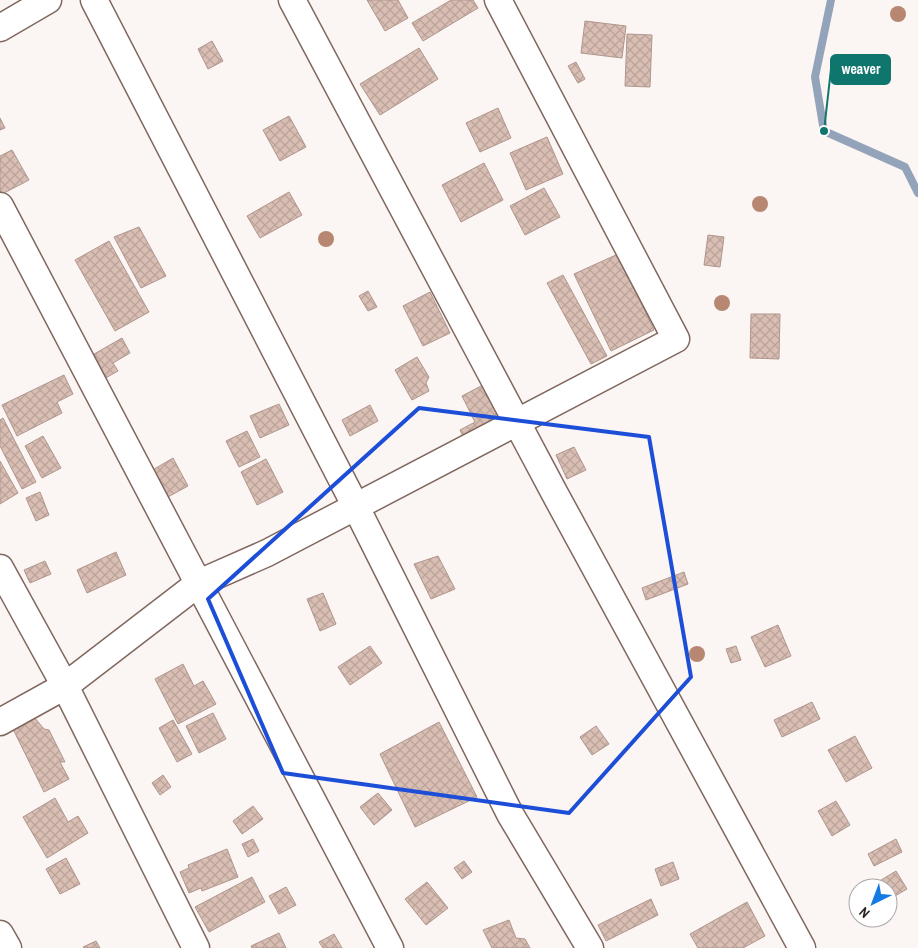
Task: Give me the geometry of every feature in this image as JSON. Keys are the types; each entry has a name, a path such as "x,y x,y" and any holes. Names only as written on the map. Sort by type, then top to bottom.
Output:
{"street":[{"path":"0,28 48,0"},
{"path":"94,0 356,507 510,814 590,948"},
{"path":"292,0 517,423 802,948"},
{"path":"0,722 65,686 199,583 267,553 676,338 498,0"},
{"path":"0,206 390,948"},
{"path":"0,568 65,686 196,948"},
{"path":"0,934 8,948"}],"highlighted area":[{"path":"419,408 649,437 691,677 569,813 283,773 208,599"}],"building":[{"path":"367,0 398,0 408,18 385,31"},
{"path":"451,0 473,0 478,8 423,41 412,23"},
{"path":"585,21 626,26 622,58 581,53"},
{"path":"627,34 652,35 650,87 625,86"},
{"path":"212,41 223,61 208,69 198,49"},
{"path":"419,48 438,79 380,115 360,84"},
{"path":"576,62 585,79 578,83 568,66"},
{"path":"498,108 511,138 480,152 466,123"},
{"path":"289,116 306,147 280,161 263,130"},
{"path":"0,118 5,128 0,130"},
{"path":"547,137 563,174 526,190 510,153"},
{"path":"12,150 29,180 2,194 0,190 0,156"},
{"path":"484,163 503,200 461,222 442,185"},
{"path":"544,188 560,217 525,235 510,206"},
{"path":"289,192 302,215 260,238 247,216"},
{"path":"139,227 166,276 141,288 114,237"},
{"path":"708,235 724,237 720,267 704,265"},
{"path":"109,241 149,312 115,331 75,260"},
{"path":"618,254 654,330 611,351 574,274"},
{"path":"563,275 607,356 591,364 547,283"},
{"path":"368,291 377,307 368,311 359,296"},
{"path":"430,292 450,333 423,346 403,306"},
{"path":"751,314 780,314 779,359 750,358"},
{"path":"122,338 130,353 113,363 118,371 102,380 89,357"},
{"path":"417,357 429,377 426,383 429,391 412,400 395,370"},
{"path":"64,375 73,394 57,402 62,413 17,436 2,405"},
{"path":"483,385 502,422 465,441 460,430 475,422 462,396"},
{"path":"279,404 289,425 260,438 250,416"},
{"path":"370,405 378,421 350,436 342,420"},
{"path":"3,418 36,482 22,489 0,446 0,420"},
{"path":"247,431 260,457 239,467 226,441"},
{"path":"43,436 61,468 42,478 25,446"},
{"path":"574,447 586,470 567,479 556,455"},
{"path":"173,458 188,486 166,498 151,471"},
{"path":"266,459 283,492 257,505 241,472"},
{"path":"0,461 18,493 0,504"},
{"path":"40,492 49,515 36,521 26,498"},
{"path":"116,552 126,575 87,593 77,570"},
{"path":"438,556 455,589 431,599 414,564"},
{"path":"45,561 51,574 30,583 24,570"},
{"path":"684,572 688,584 646,600 642,588"},
{"path":"323,593 336,624 320,631 307,599"},
{"path":"778,625 791,656 765,667 751,637"},
{"path":"370,646 382,663 350,685 338,667"},
{"path":"736,646 741,660 731,663 726,649"},
{"path":"183,664 194,686 203,681 216,704 178,724 155,679"},
{"path":"812,702 820,719 782,737 774,720"},
{"path":"213,713 226,739 199,753 186,726"},
{"path":"34,717 44,729 49,730 65,762 60,762 69,779 44,792 12,727"},
{"path":"173,720 192,754 177,762 159,728"},
{"path":"439,722 477,797 415,827 380,754"},
{"path":"596,726 609,744 592,755 580,737"},
{"path":"855,736 872,768 846,782 828,750"},
{"path":"163,775 171,787 160,795 152,783"},
{"path":"378,793 392,810 374,825 360,807"},
{"path":"55,798 68,822 78,816 88,833 47,858 23,817"},
{"path":"836,801 850,825 832,836 818,811"},
{"path":"253,806 263,819 242,834 233,821"},
{"path":"253,839 259,851 248,857 242,844"},
{"path":"896,839 902,852 874,866 868,854"},
{"path":"227,849 238,877 202,891 201,888 189,893 180,872 189,868 188,865"},
{"path":"66,858 80,884 60,894 46,869"},
{"path":"464,861 472,872 462,879 454,868"},
{"path":"673,862 679,879 661,886 655,869"},
{"path":"896,871 907,889 898,894 898,878 884,878"},
{"path":"252,877 265,902 209,932 195,907"},
{"path":"427,882 448,908 426,925 405,899"},
{"path":"286,887 296,905 279,914 269,896"},
{"path":"651,899 658,915 606,941 598,925"},
{"path":"747,902 765,936 743,948 698,948 690,934"},
{"path":"509,920 516,938 525,939 530,948 492,948 483,930"},
{"path":"279,933 286,948 252,948 251,946"},
{"path":"334,934 342,948 323,948 319,942"},
{"path":"96,941 100,948 83,947"}],"waterway":[{"path":"831,0 815,77 824,131 905,167 918,193"}],"place":[{"name":"weaver","path":"824,131"}]}
